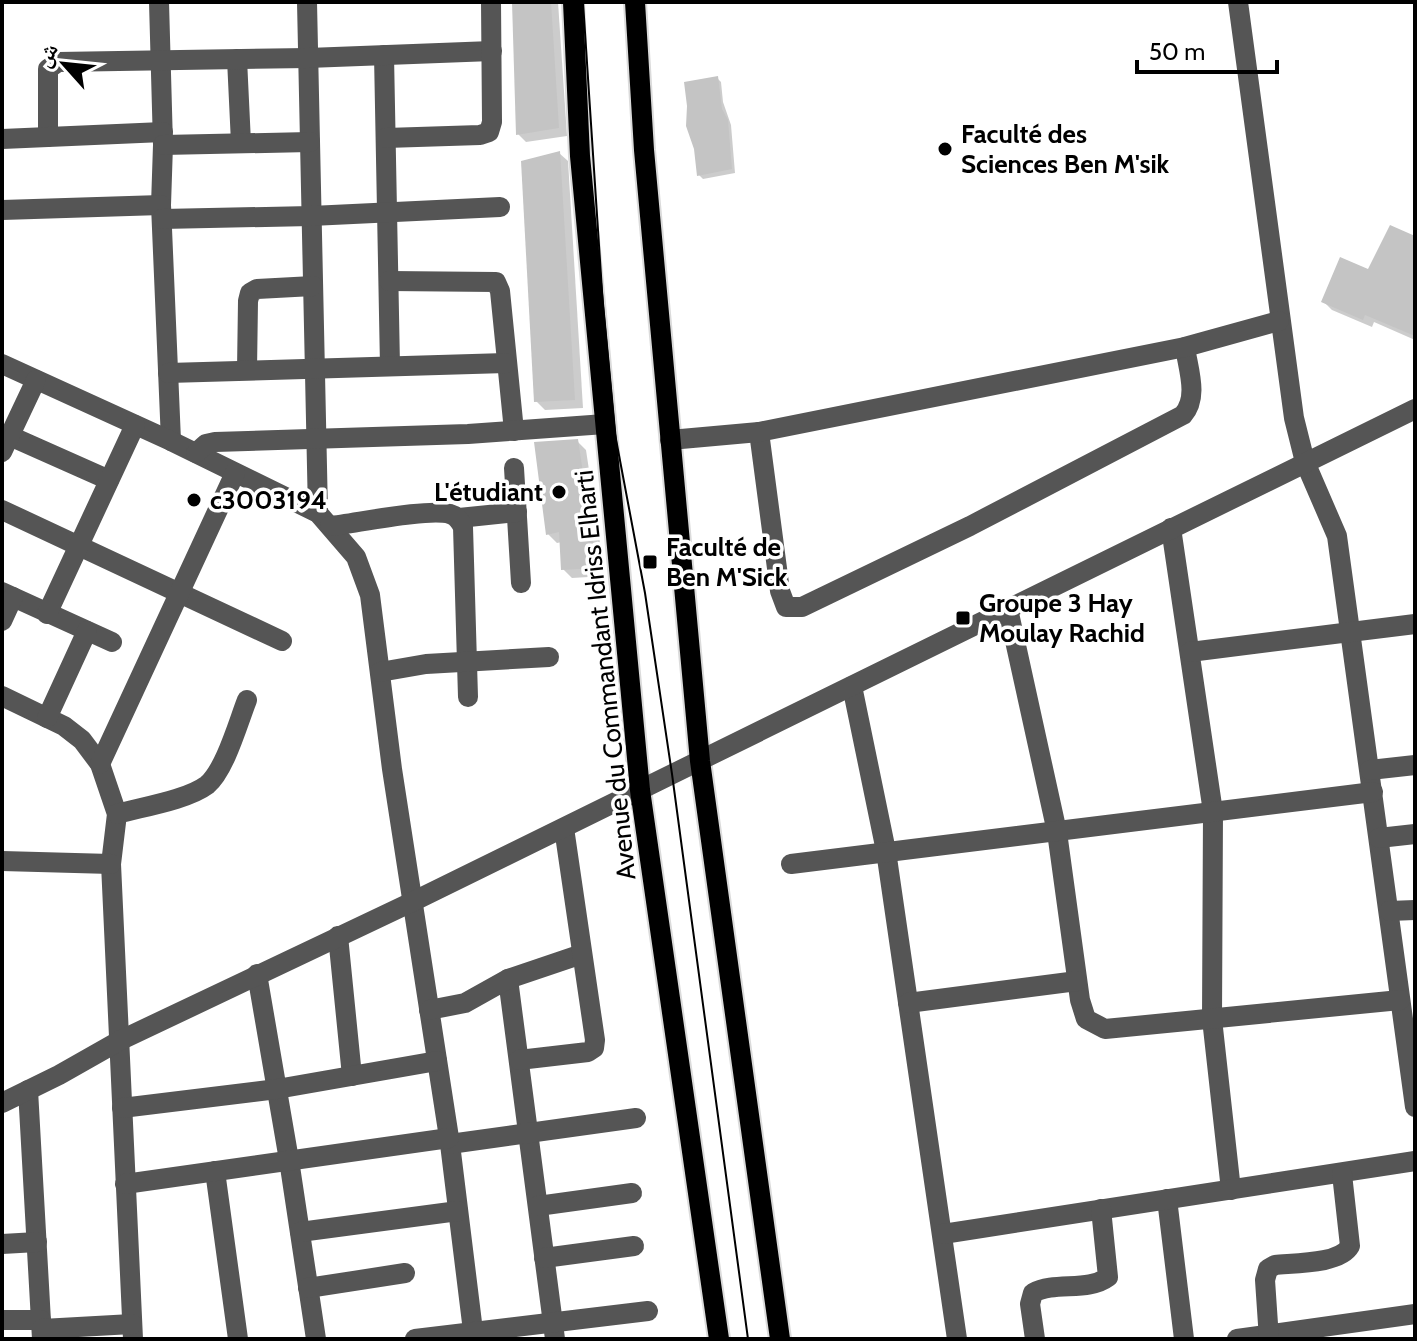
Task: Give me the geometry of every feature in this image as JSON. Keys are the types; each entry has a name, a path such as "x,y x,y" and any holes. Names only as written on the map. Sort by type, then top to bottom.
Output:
{"main road":[{"name":"Avenue du Commandant Idriss Elharti","path":"573,2 580,156 640,790 719,1339"},
{"path":"635,2 644,150 700,761 780,1339"}],"street":[{"path":"159,2 162,212 171,441"},
{"path":"307,2 316,440 324,520"},
{"path":"386,138 480,135 489,132 492,122 491,2"},
{"path":"1238,2 1294,418 1305,462 1337,536 1415,1107"},
{"path":"48,137 48,69 58,62 492,51"},
{"path":"384,55 390,366"},
{"path":"237,59 241,143"},
{"path":"2,139 163,138 241,143 310,142"},
{"path":"2,210 311,216 500,207"},
{"path":"389,281 496,282 500,291 514,431"},
{"path":"247,370 250,293 257,289 313,286"},
{"path":"670,440 759,432 1185,347 1279,321"},
{"path":"759,432 780,591 786,607 802,607 970,526 1183,415 1190,407 1192,396 1185,347"},
{"path":"168,373 506,363"},
{"path":"2,364 196,453 324,520 356,557 370,595 474,1336"},
{"path":"36,380 6,444 109,480"},
{"path":"2,1103 119,1041 564,828 1415,409"},
{"path":"196,453 206,444 215,442 514,431 605,424"},
{"path":"47,614 135,425"},
{"path":"514,468 521,583"},
{"path":"100,764 235,473"},
{"path":"2,510 282,641"},
{"path":"324,520 431,513 451,514 459,518 517,512"},
{"path":"459,518 463,527 468,697"},
{"path":"1171,528 1213,812 1212,1019 1231,1190"},
{"path":"2,621 7,594 112,642"},
{"path":"1008,609 1057,832 1077,981 1086,1019 1105,1029 1400,1000"},
{"path":"1190,652 1415,624"},
{"path":"47,718 87,631"},
{"path":"380,672 426,664 549,657"},
{"path":"852,686 886,851 957,1339"},
{"path":"2,696 47,718 82,740 100,764 117,814 111,864 132,1331 42,1329 2,1320"},
{"path":"117,814 192,793 207,784 218,771 247,700"},
{"path":"1370,770 1415,765"},
{"path":"791,864 1373,792"},
{"path":"519,1060 588,1052 594,1048 564,828"},
{"path":"1379,838 1415,834"},
{"path":"2,861 111,864"},
{"path":"1389,911 1415,910"},
{"path":"338,936 352,1076"},
{"path":"429,1010 465,1003 508,979 582,954"},
{"path":"257,974 316,1339"},
{"path":"508,979 554,1331"},
{"path":"908,1003 1077,981"},
{"path":"122,1108 277,1089 437,1061"},
{"path":"28,1090 42,1329"},
{"path":"125,1184 289,1160 636,1118"},
{"path":"943,1234 1415,1161"},
{"path":"215,1171 238,1339"},
{"path":"1269,1337 1265,1280 1268,1269 1275,1265 1336,1258 1346,1254 1350,1246 1342,1174"},
{"path":"538,1206 632,1193"},
{"path":"1167,1199 1184,1339"},
{"path":"1035,1339 1030,1304 1033,1293 1100,1282 1108,1277 1101,1209"},
{"path":"300,1232 458,1211"},
{"path":"2,1244 37,1242"},
{"path":"544,1258 634,1246"},
{"path":"308,1288 405,1273"},
{"path":"415,1339 554,1331 648,1311"},
{"path":"1237,1339 1269,1337 1415,1314"}],"building":[{"path":"512,2 551,2 559,128 516,135"},
{"path":"718,76 722,109 728,120 732,169 697,176 694,149 686,126 684,82"},
{"path":"560,151 575,400 534,402 521,161"},
{"path":"1390,225 1415,236 1415,336 1365,315 1363,320 1321,302 1340,257 1368,269"},
{"path":"578,439 597,568 561,570 559,532 546,535 534,442"}],"tram line":[{"path":"583,2 603,306 615,434 645,593 672,774 748,1339"}],"place":[{"name":"Faculté des Sciences Ben M'sik","path":"945,149"},
{"name":"L'étudiant","path":"559,492"},
{"name":"c3003194","path":"194,500"},
{"name":"Faculté de Ben M'Sick","path":"650,562"},
{"name":"Groupe 3 Hay Moulay Rachid","path":"963,618"}]}
